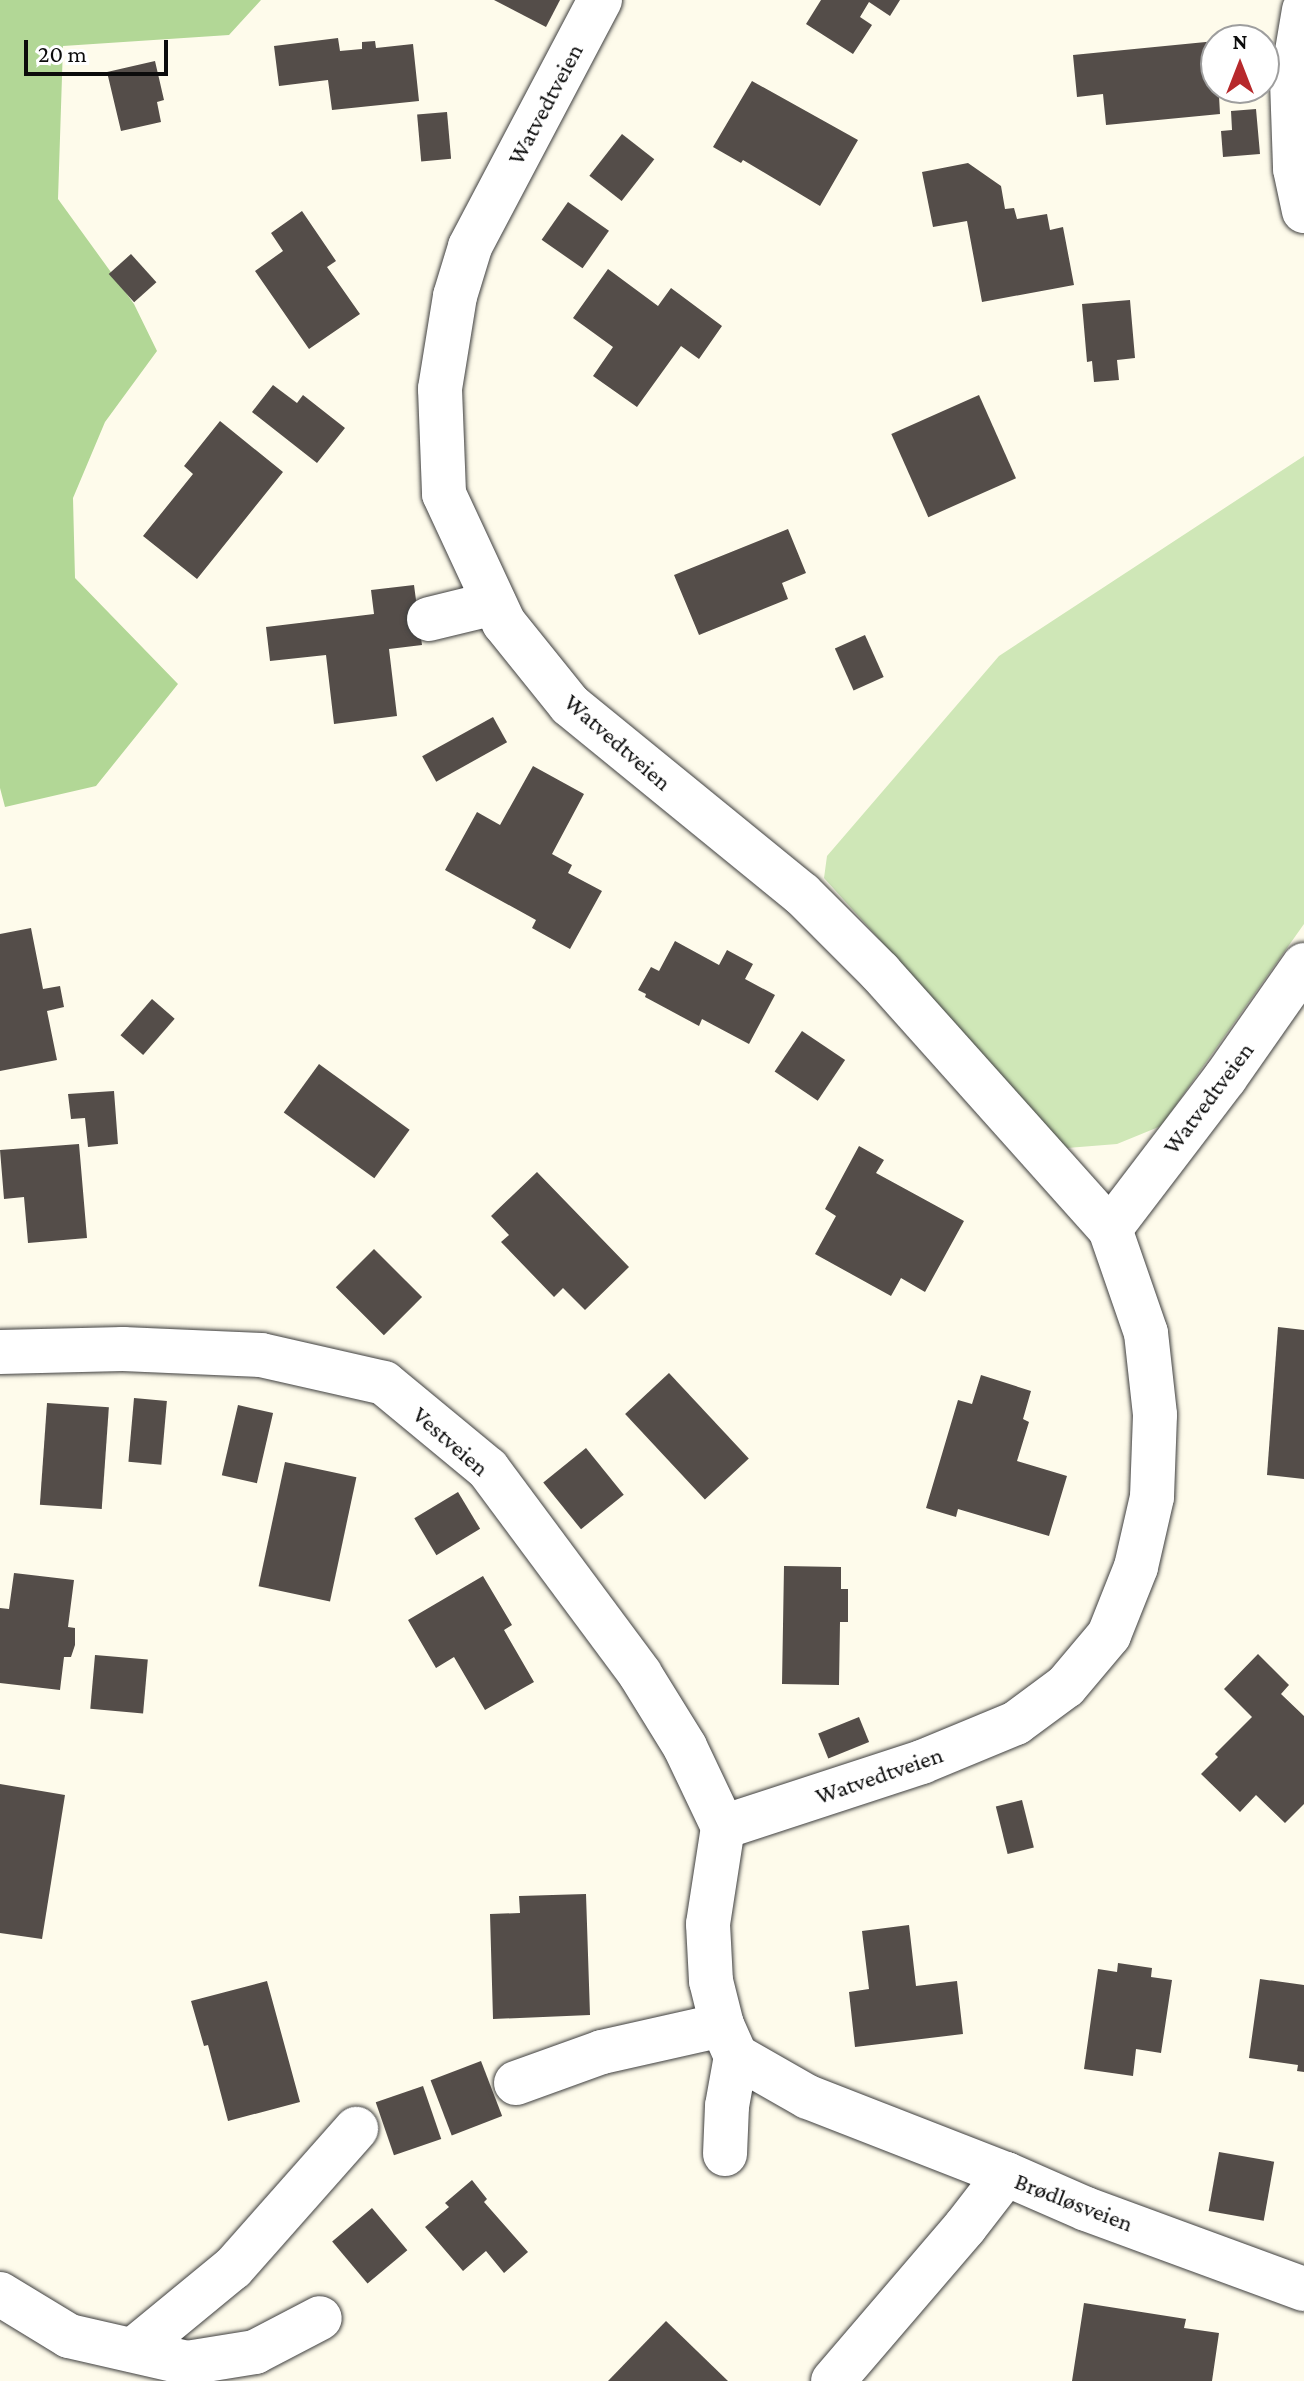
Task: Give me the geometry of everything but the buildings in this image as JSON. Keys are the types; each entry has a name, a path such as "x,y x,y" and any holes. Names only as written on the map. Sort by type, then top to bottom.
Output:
{"street":[{"name":"Watvedtveien","path":"600,0 470,247 455,296 440,389 444,494 504,623 570,705 802,894 880,972 1110,1229 1146,1333 1155,1415 1152,1497 1136,1567 1109,1635 1066,1686 1016,1723 922,1762 723,1827"},
{"path":"1280,75 1304,10"},
{"path":"1280,90 1304,211"},
{"path":"429,619 494,603"},
{"name":"Watvedtveien","path":"1110,1229 1225,1078 1304,965"},
{"name":"Vestveien","path":"0,1352 123,1349 261,1355 384,1383 488,1469 640,1674 685,1747 723,1827"},
{"path":"723,1827 708,1924 711,1981 729,2040 725,2154"},
{"path":"516,2083 602,2052 729,2040 808,2097 1006,2174"},
{"path":"133,2350 233,2268 356,2129"},
{"name":"Brødløsveien","path":"833,2381 965,2227 1006,2174 1086,2209 1304,2289"},
{"path":"1,2298 69,2336 187,2363 255,2352 320,2318"}],"green space":[{"path":"0,0 261,0 229,35 63,46 58,199 134,304 157,351 105,422 73,498 75,578 178,684 96,786 5,807 0,788"},
{"path":"1304,456 1304,924 1161,1126 1117,1144 1067,1148 1042,1132 956,1024 824,878 827,856 999,656"}]}
